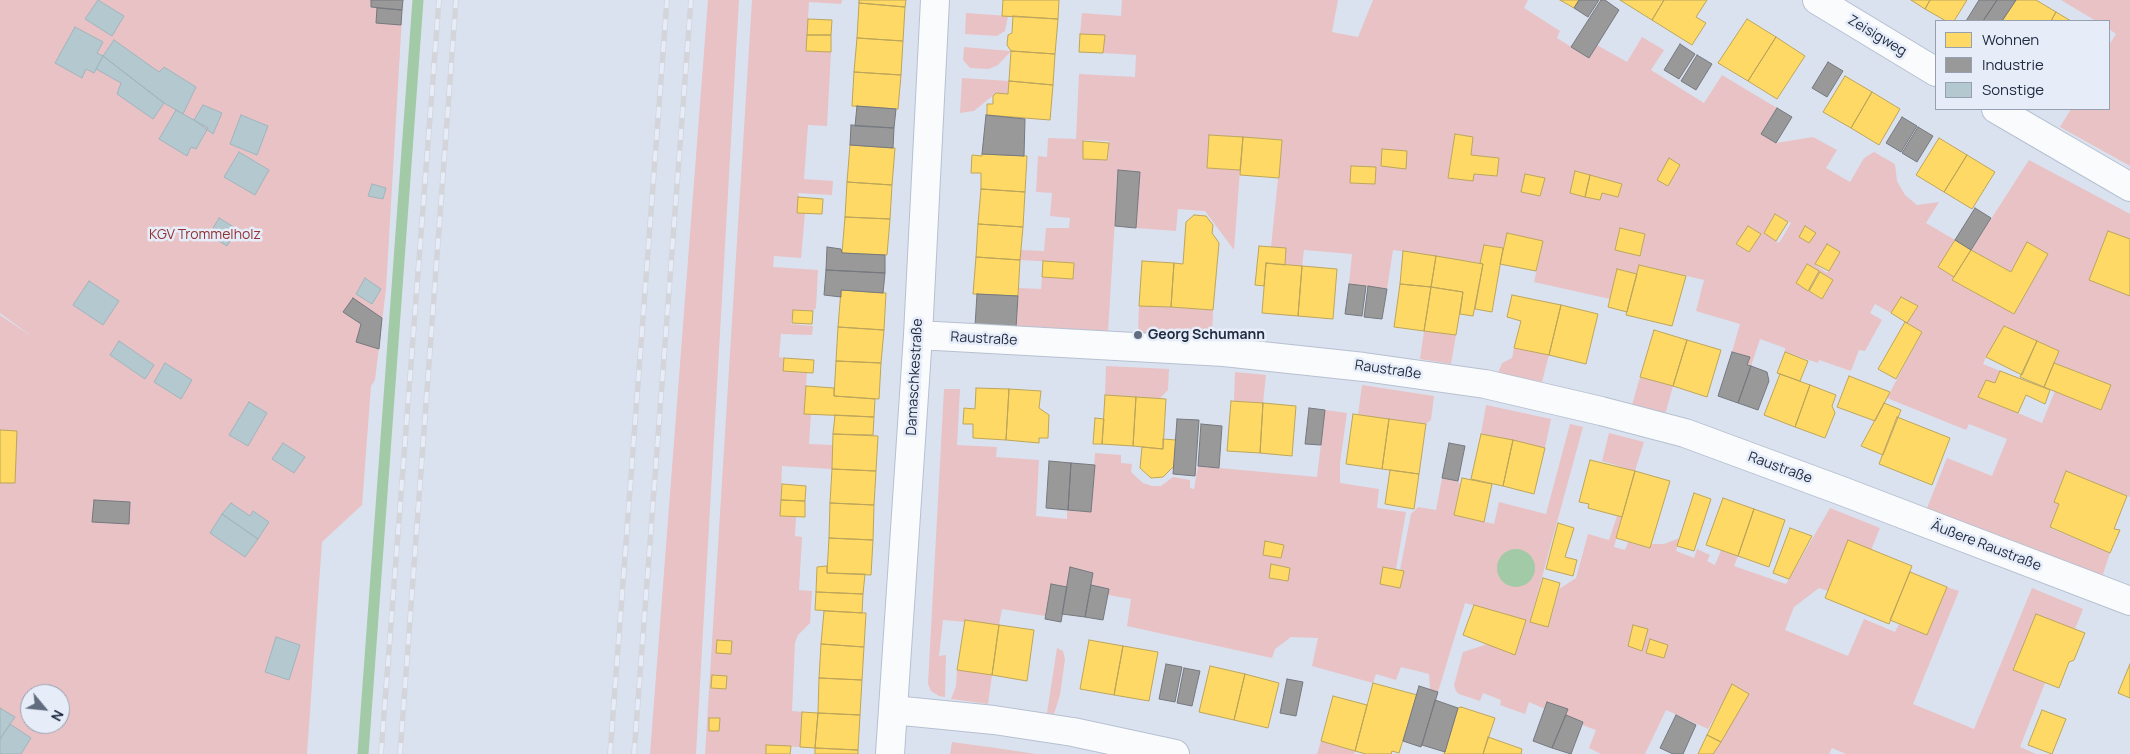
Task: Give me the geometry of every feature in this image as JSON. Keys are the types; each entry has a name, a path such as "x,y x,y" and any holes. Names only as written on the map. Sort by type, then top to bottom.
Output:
{"street":[{"name":"Damaschkestraße","path":"890,754 918,335 935,0"},
{"name":"Zeisigweg","path":"1818,0 1935,71"},
{"path":"1998,110 2130,187"},
{"name":"Raustraße","path":"918,335 1224,352 1364,366 1485,384 1685,433 1842,490"},
{"name":"Äußere Raustraße","path":"1842,490 2130,601"},
{"path":"893,710 1012,722 1074,732 1175,754"}],"green space":[{"name":"KGV Trommelholz","path":"0,0 403,0 386,289 375,380 371,386 362,505 322,542 307,754 0,754 0,315 34,338 0,313"},
{"path":"708,0 739,0 696,754 650,754"},
{"path":"752,0 842,0 841,4 809,2 806,51 831,52 827,126 808,125 804,179 833,181 832,195 798,193 805,213 801,258 774,256 773,267 818,270 816,308 813,311 793,310 791,324 813,326 812,335 781,334 779,357 784,358 783,371 807,373 804,413 811,414 809,444 833,445 832,469 782,466 780,516 796,517 795,536 802,537 799,590 812,591 810,623 798,635 795,643 792,711 802,712 800,747 766,746 766,754 705,754"},
{"path":"1122,0 1338,0 1332,32 1358,37 1373,0 1528,0 1524,8 1560,31 1557,38 1589,58 1597,45 1627,62 1642,37 1664,50 1651,70 1704,103 1722,75 1777,108 1762,134 1776,143 1813,137 1837,150 1826,168 1850,182 1864,158 1874,152 1895,164 1897,181 1905,195 1917,205 1939,202 1926,223 1955,240 1938,267 1954,277 1952,280 2014,314 2048,254 2027,242 2011,272 1971,250 2029,160 2130,214 2130,239 2108,231 2089,280 2130,296 2130,497 2066,471 2054,501 2059,504 2050,528 2110,553 2102,577 1927,508 1947,458 1992,476 2007,439 1969,424 1966,430 1887,398 1922,332 1907,323 1918,306 1901,297 1891,313 1875,304 1870,313 1882,320 1865,351 1859,350 1851,371 1819,360 1818,363 1785,352 1785,348 1760,339 1751,366 1747,365 1750,357 1732,352 1740,324 1696,311 1704,280 1640,265 1637,274 1617,269 1610,299 1534,282 1543,241 1507,233 1503,248 1484,245 1480,263 1393,250 1387,289 1349,284 1352,254 1304,250 1302,266 1285,265 1286,249 1271,247 1282,140 1209,135 1207,168 1240,170 1234,250 1205,211 1178,209 1176,231 1136,228 1140,172 1118,171 1108,331 1016,328 1019,288 1041,289 1042,277 1073,279 1074,263 1020,260 1021,250 1044,251 1046,228 1069,228 1070,218 1050,216 1052,193 1036,192 1038,156 1047,157 1048,138 1076,139 1079,74 1135,77 1136,55 1103,53 1104,36 1080,34 1082,13 1121,16","holes":["1455,134 1473,137 1471,155 1499,158 1497,176 1474,174 1472,181 1448,178","1083,140 1109,141 1108,160 1083,159","1669,159 1680,165 1668,186 1657,180","1351,166 1376,167 1375,184 1350,183","1575,171 1622,184 1618,197 1602,193 1600,200 1570,193","1525,174 1544,178 1540,196 1521,192","1775,214 1791,223 1779,243 1764,233","1748,226 1761,234 1749,252 1736,245","1620,228 1645,234 1640,256 1615,250","1827,245 1840,252 1827,273 1815,265","1807,264 1819,272 1808,291 1796,283","1820,272 1833,280 1821,299 1809,291","2037,341 2059,351 2054,363 2111,385 2101,410 2055,391 2042,423 1979,397 1995,383 2000,371 1983,364 1986,357"]},
{"path":"2061,0 2130,0 2130,166 2060,127 2070,110 2110,110 2110,43 2116,34 2110,30 2110,20 2094,20"},
{"path":"966,13 1008,16 1005,31 997,36 965,34"},
{"path":"964,47 1011,51 998,65 989,69 970,68 963,60"},
{"path":"962,78 1009,81 1008,94 996,93 974,111 960,113"},
{"path":"1139,305 1213,310 1212,337 1138,333"},
{"path":"1424,331 1456,335 1451,364 1420,359"},
{"path":"1514,348 1549,355 1542,382 1498,373 1502,363 1512,358"},
{"path":"1106,366 1169,369 1168,390 1159,399 1105,395"},
{"path":"1235,372 1266,375 1263,403 1234,401"},
{"path":"1640,377 1673,386 1665,415 1632,405"},
{"path":"1362,385 1434,396 1431,420 1426,424 1358,415"},
{"path":"944,389 960,389 957,445 997,447 996,457 1039,460 1036,516 1067,519 1067,510 1091,512 1095,453 1121,455 1121,463 1132,464 1131,472 1143,483 1152,486 1161,486 1173,477 1190,480 1190,488 1194,489 1198,466 1317,477 1325,410 1347,413 1340,463 1340,483 1379,489 1377,508 1406,512 1396,569 1400,588 1404,571 1400,570 1411,514 1418,507 1436,510 1442,478 1458,481 1460,485 1454,515 1494,524 1499,502 1546,514 1570,424 1583,427 1530,621 1548,626 1559,589 1576,578 1588,534 1609,540 1617,516 1622,517 1614,547 1625,550 1628,542 1650,548 1652,544 1664,544 1680,538 1676,551 1694,558 1697,549 1710,555 1707,561 1715,565 1721,550 1738,556 1734,566 1786,584 1830,508 1880,528 1871,550 1828,591 1819,588 1794,607 1785,630 1848,656 1864,619 1895,632 1899,624 1927,635 1947,587 1959,591 1913,704 1974,729 2032,588 2083,609 2075,629 2036,614 2013,670 2045,683 2020,747 2036,754 1846,754 1832,748 1829,754 1713,754 1721,742 1733,685 1708,729 1666,710 1645,754 1601,754 1589,748 1596,730 1582,725 1583,721 1565,715 1567,709 1548,702 1545,709 1529,702 1525,714 1500,705 1501,700 1483,693 1480,701 1459,694 1456,691 1454,685 1463,652 1488,644 1515,654 1526,620 1465,603 1438,692 1430,689 1429,674 1401,667 1396,680 1376,674 1373,683 1312,666 1318,638 1291,637 1275,649 1272,658 1127,626 1131,599 1108,595 1108,589 1091,586 1093,573 1071,568 1067,587 1051,585 1045,616 1002,609 999,625 943,620 939,656 946,655 945,697 931,691 928,684","holes":["1271,564 1290,568 1287,581 1269,578"]},
{"path":"1486,405 1551,419 1545,448 1481,434"},
{"path":"1609,433 1644,442 1635,471 1602,461"},
{"path":"1057,648 1063,651 1065,659 1060,695 1054,714 1047,713"},
{"path":"957,670 992,675 988,704 951,699 956,686"},
{"path":"1321,741 1355,751 1354,754 1317,754"},
{"path":"952,742 996,748 1036,754 950,754"}],"shaded area":[{"path":"1516,549 1529,555 1535,568 1529,581 1516,587 1503,581 1497,568 1503,555"}],"building: Wohnen":[{"path":"859,0 906,0 905,7 859,3"},
{"path":"1003,0 1059,0 1058,19 1002,16"},
{"path":"1560,0 1579,0 1574,8"},
{"path":"1620,0 1664,0 1652,20"},
{"path":"1664,0 1707,0 1696,17 1706,23 1692,45 1652,20"},
{"path":"1911,0 1930,0 1925,9"},
{"path":"1930,0 1967,0 1955,20 1944,20 1925,9"},
{"path":"2016,0 2036,0 2056,12 2052,20 2003,20"},
{"path":"859,3 905,7 903,41 857,38"},
{"path":"2056,12 2069,20 2052,20"},
{"path":"1013,16 1058,19 1055,54 1011,51 1007,45 1008,35 1012,33"},
{"path":"808,19 832,20 831,35 807,35"},
{"path":"1747,19 1776,37 1748,81 1718,63"},
{"path":"1080,34 1105,35 1103,53 1079,52"},
{"path":"807,35 831,35 831,52 806,51"},
{"path":"1776,37 1805,56 1777,99 1748,81"},
{"path":"857,38 903,41 901,75 854,72"},
{"path":"1011,51 1055,54 1053,85 1009,81"},
{"path":"854,72 901,75 898,109 852,106"},
{"path":"1845,76 1872,92 1851,128 1823,112"},
{"path":"1009,81 1053,85 1050,120 987,115 987,104 993,104 993,96 996,93 1008,94"},
{"path":"1872,92 1900,109 1879,145 1851,128"},
{"path":"1455,134 1473,137 1471,155 1499,158 1497,176 1474,174 1473,181 1448,178"},
{"path":"1209,135 1243,137 1240,170 1207,168"},
{"path":"1243,137 1282,140 1279,178 1240,175"},
{"path":"1939,138 1967,155 1944,192 1916,175"},
{"path":"1083,141 1109,143 1107,160 1083,159"},
{"path":"850,145 895,148 892,185 847,182"},
{"path":"1382,149 1407,151 1406,169 1381,166"},
{"path":"982,154 1027,156 1025,192 981,189 981,173 971,173 972,155 982,156"},
{"path":"1967,155 1995,172 1972,209 1944,192"},
{"path":"1669,158 1680,165 1668,186 1657,180"},
{"path":"1351,166 1376,167 1375,184 1350,183"},
{"path":"1575,171 1590,175 1585,197 1570,193"},
{"path":"1525,174 1545,178 1540,196 1521,192"},
{"path":"1590,175 1622,184 1618,197 1602,193 1600,200 1585,197"},
{"path":"847,182 892,185 890,219 845,217"},
{"path":"981,189 1025,192 1023,227 978,224"},
{"path":"798,197 823,199 822,214 797,213"},
{"path":"1775,214 1788,222 1776,241 1764,233"},
{"path":"1194,215 1206,216 1213,225 1212,233 1219,243 1213,310 1171,307 1174,263 1183,264 1186,222"},
{"path":"845,217 890,219 887,255 842,253"},
{"path":"978,224 1023,227 1020,260 976,257"},
{"path":"1748,226 1761,234 1749,252 1736,244"},
{"path":"1805,226 1816,233 1809,243 1799,237"},
{"path":"1620,228 1645,234 1640,256 1615,250"},
{"path":"2108,231 2130,239 2130,296 2089,280"},
{"path":"1507,233 1543,241 1536,271 1500,264"},
{"path":"1955,240 1971,250 1954,277 1938,267"},
{"path":"2027,242 2048,254 2014,314 1952,280 1971,250 2011,272"},
{"path":"1827,244 1840,252 1829,271 1815,264"},
{"path":"1484,245 1503,248 1492,312 1475,309 1483,264 1480,263"},
{"path":"1259,246 1286,248 1285,265 1266,263 1264,286 1255,285"},
{"path":"1403,251 1436,256 1431,287 1400,284"},
{"path":"1436,256 1483,264 1473,316 1460,314 1463,292 1431,287"},
{"path":"976,257 1020,260 1018,296 973,294"},
{"path":"1043,261 1074,263 1073,279 1042,277"},
{"path":"1142,261 1174,263 1171,307 1139,306"},
{"path":"1266,263 1302,266 1298,316 1262,313"},
{"path":"1807,264 1819,271 1808,291 1796,283"},
{"path":"1639,265 1686,276 1672,326 1626,315"},
{"path":"1302,266 1337,269 1333,319 1298,316"},
{"path":"1617,269 1637,274 1627,312 1608,307"},
{"path":"1820,272 1833,280 1822,299 1809,291"},
{"path":"1400,284 1431,287 1424,331 1394,327"},
{"path":"1431,287 1463,292 1456,335 1424,331"},
{"path":"841,290 886,293 884,330 838,327"},
{"path":"1512,295 1561,305 1549,355 1514,348 1521,321 1507,317"},
{"path":"1901,297 1918,306 1907,323 1891,313"},
{"path":"1561,305 1598,314 1586,364 1549,355"},
{"path":"793,310 813,311 812,324 792,323"},
{"path":"1905,322 1922,332 1896,379 1878,369"},
{"path":"2004,326 2037,341 2022,375 1986,357"},
{"path":"838,327 884,330 881,363 836,361"},
{"path":"1654,330 1687,340 1673,386 1640,377"},
{"path":"1687,340 1721,350 1707,397 1673,386"},
{"path":"2037,341 2059,351 2044,387 2020,377"},
{"path":"1785,352 1808,361 1800,381 1777,373"},
{"path":"784,358 814,360 813,373 783,371"},
{"path":"836,361 881,363 879,399 834,396"},
{"path":"2054,363 2111,385 2101,410 2044,387"},
{"path":"2000,371 2050,390 2045,404 2026,395 2018,413 1978,397 1986,380 1995,383"},
{"path":"1780,374 1810,385 1795,427 1764,415"},
{"path":"1849,376 1890,392 1875,421 1837,407"},
{"path":"1810,385 1836,395 1832,406 1835,413 1825,438 1795,427"},
{"path":"806,386 834,388 834,396 875,399 874,417 804,414"},
{"path":"976,388 1009,389 1006,440 973,438 973,424 963,424 964,408 975,409"},
{"path":"1009,389 1041,391 1039,408 1049,415 1048,438 1039,438 1039,443 1006,440"},
{"path":"1105,395 1136,397 1133,446 1102,444"},
{"path":"1136,397 1166,399 1163,449 1133,446"},
{"path":"1231,401 1263,403 1260,453 1227,451"},
{"path":"1263,403 1296,406 1292,456 1260,453"},
{"path":"1884,403 1901,410 1883,455 1861,446"},
{"path":"1353,414 1389,419 1382,469 1346,464"},
{"path":"835,415 874,417 873,435 833,434"},
{"path":"1897,417 1950,438 1932,485 1879,464"},
{"path":"1095,418 1104,419 1102,444 1093,444"},
{"path":"1389,419 1426,424 1419,474 1382,469"},
{"path":"0,430 17,431 15,483 0,483"},
{"path":"833,434 878,436 876,471 832,469"},
{"path":"1481,434 1513,440 1503,486 1471,479"},
{"path":"1163,439 1176,440 1174,466 1163,477 1151,478 1140,468 1142,447 1163,449"},
{"path":"1513,440 1545,448 1534,494 1503,486"},
{"path":"1590,460 1635,471 1622,517 1588,508 1589,504 1579,502"},
{"path":"832,469 876,471 874,505 830,503"},
{"path":"1390,470 1419,474 1414,509 1385,504"},
{"path":"1635,471 1670,481 1650,548 1616,538"},
{"path":"2066,471 2127,496 2114,529 2120,530 2110,553 2050,527 2059,504 2054,502"},
{"path":"1462,478 1492,484 1484,522 1454,515"},
{"path":"782,484 806,486 805,501 781,500"},
{"path":"1694,493 1711,499 1694,551 1677,546"},
{"path":"1723,498 1754,509 1738,556 1706,545"},
{"path":"781,500 805,501 805,517 780,516"},
{"path":"830,503 874,505 873,540 829,538"},
{"path":"1754,509 1785,520 1769,567 1738,556"},
{"path":"1558,523 1574,528 1565,557 1577,560 1573,576 1546,569"},
{"path":"1790,528 1812,536 1789,579 1773,573"},
{"path":"829,538 873,540 871,575 827,573"},
{"path":"1848,540 1912,566 1889,624 1825,598"},
{"path":"1265,541 1284,545 1281,558 1263,555"},
{"path":"1271,564 1290,568 1288,581 1269,578"},
{"path":"827,566 827,573 865,574 863,594 816,592 817,567"},
{"path":"1383,567 1404,571 1400,588 1380,584"},
{"path":"1910,572 1947,587 1927,635 1890,620"},
{"path":"1543,578 1560,583 1548,627 1530,622"},
{"path":"816,592 863,594 862,613 815,610"},
{"path":"1474,605 1526,620 1515,655 1463,635"},
{"path":"824,611 866,613 864,647 821,644"},
{"path":"2036,614 2085,633 2074,660 2069,662 2059,688 2013,670"},
{"path":"965,620 999,625 992,675 957,670"},
{"path":"999,625 1034,630 1027,681 992,675"},
{"path":"1633,625 1648,629 1642,651 1628,646"},
{"path":"1650,639 1668,645 1664,658 1646,653"},
{"path":"717,640 732,641 731,654 716,653"},
{"path":"1089,640 1123,646 1114,695 1080,689"},
{"path":"821,644 864,647 862,680 819,678"},
{"path":"1123,646 1158,652 1149,701 1114,695"},
{"path":"2130,664 2130,698 2118,693"},
{"path":"1210,666 1245,674 1234,720 1199,712"},
{"path":"1245,674 1279,683 1268,728 1234,720"},
{"path":"712,675 727,676 726,689 711,688"},
{"path":"819,678 862,680 860,715 818,713"},
{"path":"1373,683 1417,695 1399,753 1392,751 1391,754 1366,754 1355,751"},
{"path":"1732,684 1749,694 1721,742 1707,735"},
{"path":"1333,696 1367,705 1355,751 1321,741"},
{"path":"1461,707 1495,718 1483,754 1444,754 1458,708"},
{"path":"2042,710 2066,719 2052,754 2028,745"},
{"path":"802,712 818,713 815,748 800,747"},
{"path":"818,713 860,715 858,750 815,748"},
{"path":"709,718 720,718 719,731 709,731"},
{"path":"1707,735 1721,742 1713,754 1698,754"},
{"path":"1488,737 1522,749 1521,754 1483,754"},
{"path":"766,745 791,746 790,754 766,754"},
{"path":"815,748 858,750 858,754 815,754"}],"building: Industrie":[{"path":"371,0 403,0 402,10 371,7"},
{"path":"1579,0 1599,0 1588,17 1574,8"},
{"path":"1601,0 1605,0 1619,10 1589,58 1571,47"},
{"path":"1979,0 1997,0 1984,20 1967,20"},
{"path":"1997,0 2016,0 2003,20 1984,20"},
{"path":"377,8 402,10 401,25 376,23"},
{"path":"1680,44 1695,54 1679,79 1664,70"},
{"path":"1697,55 1712,64 1696,90 1681,81"},
{"path":"1828,62 1843,71 1827,97 1812,88"},
{"path":"857,106 896,109 894,128 855,126"},
{"path":"1777,108 1792,117 1776,143 1761,134"},
{"path":"986,115 1025,119 1024,156 982,154"},
{"path":"1902,117 1917,126 1901,152 1886,143"},
{"path":"851,125 894,128 893,148 850,145"},
{"path":"1918,127 1933,136 1917,162 1902,153"},
{"path":"1118,170 1140,172 1136,228 1115,226"},
{"path":"1975,208 1991,218 1971,250 1955,240"},
{"path":"827,247 841,249 842,253 885,255 885,273 826,270"},
{"path":"826,270 885,273 883,293 841,290 841,297 824,295"},
{"path":"1349,284 1366,286 1362,316 1345,314"},
{"path":"1368,286 1387,289 1382,319 1364,317"},
{"path":"977,294 1018,296 1016,328 975,326"},
{"path":"353,298 382,318 379,349 356,342 361,324 343,312"},
{"path":"1732,352 1750,357 1747,365 1751,366 1738,403 1718,396"},
{"path":"1751,366 1767,372 1769,381 1758,410 1738,403"},
{"path":"1309,408 1325,410 1321,445 1305,444"},
{"path":"1177,419 1199,420 1195,476 1173,474"},
{"path":"1201,424 1222,426 1219,468 1198,466"},
{"path":"1449,443 1465,446 1458,481 1442,478"},
{"path":"1049,461 1071,463 1068,510 1046,508"},
{"path":"1071,463 1095,465 1091,512 1068,510"},
{"path":"94,500 130,502 129,524 92,522"},
{"path":"1070,567 1093,573 1085,617 1062,614"},
{"path":"1051,584 1067,587 1061,622 1045,619"},
{"path":"1091,585 1109,589 1103,620 1085,617"},
{"path":"1166,664 1182,667 1175,702 1159,699"},
{"path":"1184,668 1200,671 1192,706 1177,703"},
{"path":"1287,679 1303,682 1296,716 1280,713"},
{"path":"1419,686 1438,692 1421,747 1403,741"},
{"path":"1435,700 1458,708 1445,752 1422,745"},
{"path":"1547,702 1568,709 1552,748 1533,741"},
{"path":"1566,715 1583,722 1571,754 1552,748"},
{"path":"1676,715 1696,725 1683,754 1673,754 1660,748"}],"building: Sonstige":[{"path":"98,0 124,16 112,36 85,19"},
{"path":"75,27 103,42 97,53 103,56 94,73 86,69 82,78 55,63"},
{"path":"114,40 159,72 164,67 196,87 183,114 164,103 103,56"},
{"path":"103,56 164,103 153,119 117,94 121,83 96,69"},
{"path":"203,105 222,113 213,134 194,120"},
{"path":"176,110 208,128 196,149 191,147 187,156 159,139"},
{"path":"241,115 268,126 257,155 230,144"},
{"path":"239,152 269,170 255,195 224,177"},
{"path":"372,184 386,188 383,199 368,196"},
{"path":"219,218 237,229 227,246 209,235"},
{"path":"365,278 381,289 372,304 356,294"},
{"path":"89,281 119,301 103,325 73,305"},
{"path":"119,341 154,365 145,379 110,355"},
{"path":"165,363 192,380 181,399 154,382"},
{"path":"249,402 267,413 248,446 229,435"},
{"path":"283,443 305,457 294,473 272,459"},
{"path":"231,503 250,516 253,511 269,522 258,539 222,514"},
{"path":"222,514 258,539 245,557 210,533"},
{"path":"276,637 300,645 289,680 265,672"},
{"path":"0,708 15,717 0,739"},
{"path":"10,724 20,731 20,734 25,734 31,738 21,754 0,754 0,739"}],"waterway":[{"path":"363,754 418,0"}],"railway":[{"path":"381,754 439,0"},
{"path":"400,754 456,0"},
{"path":"610,754 667,0"},
{"path":"634,754 691,0"}],"place":[{"name":"Georg Schumann","path":"1138,335"}]}
